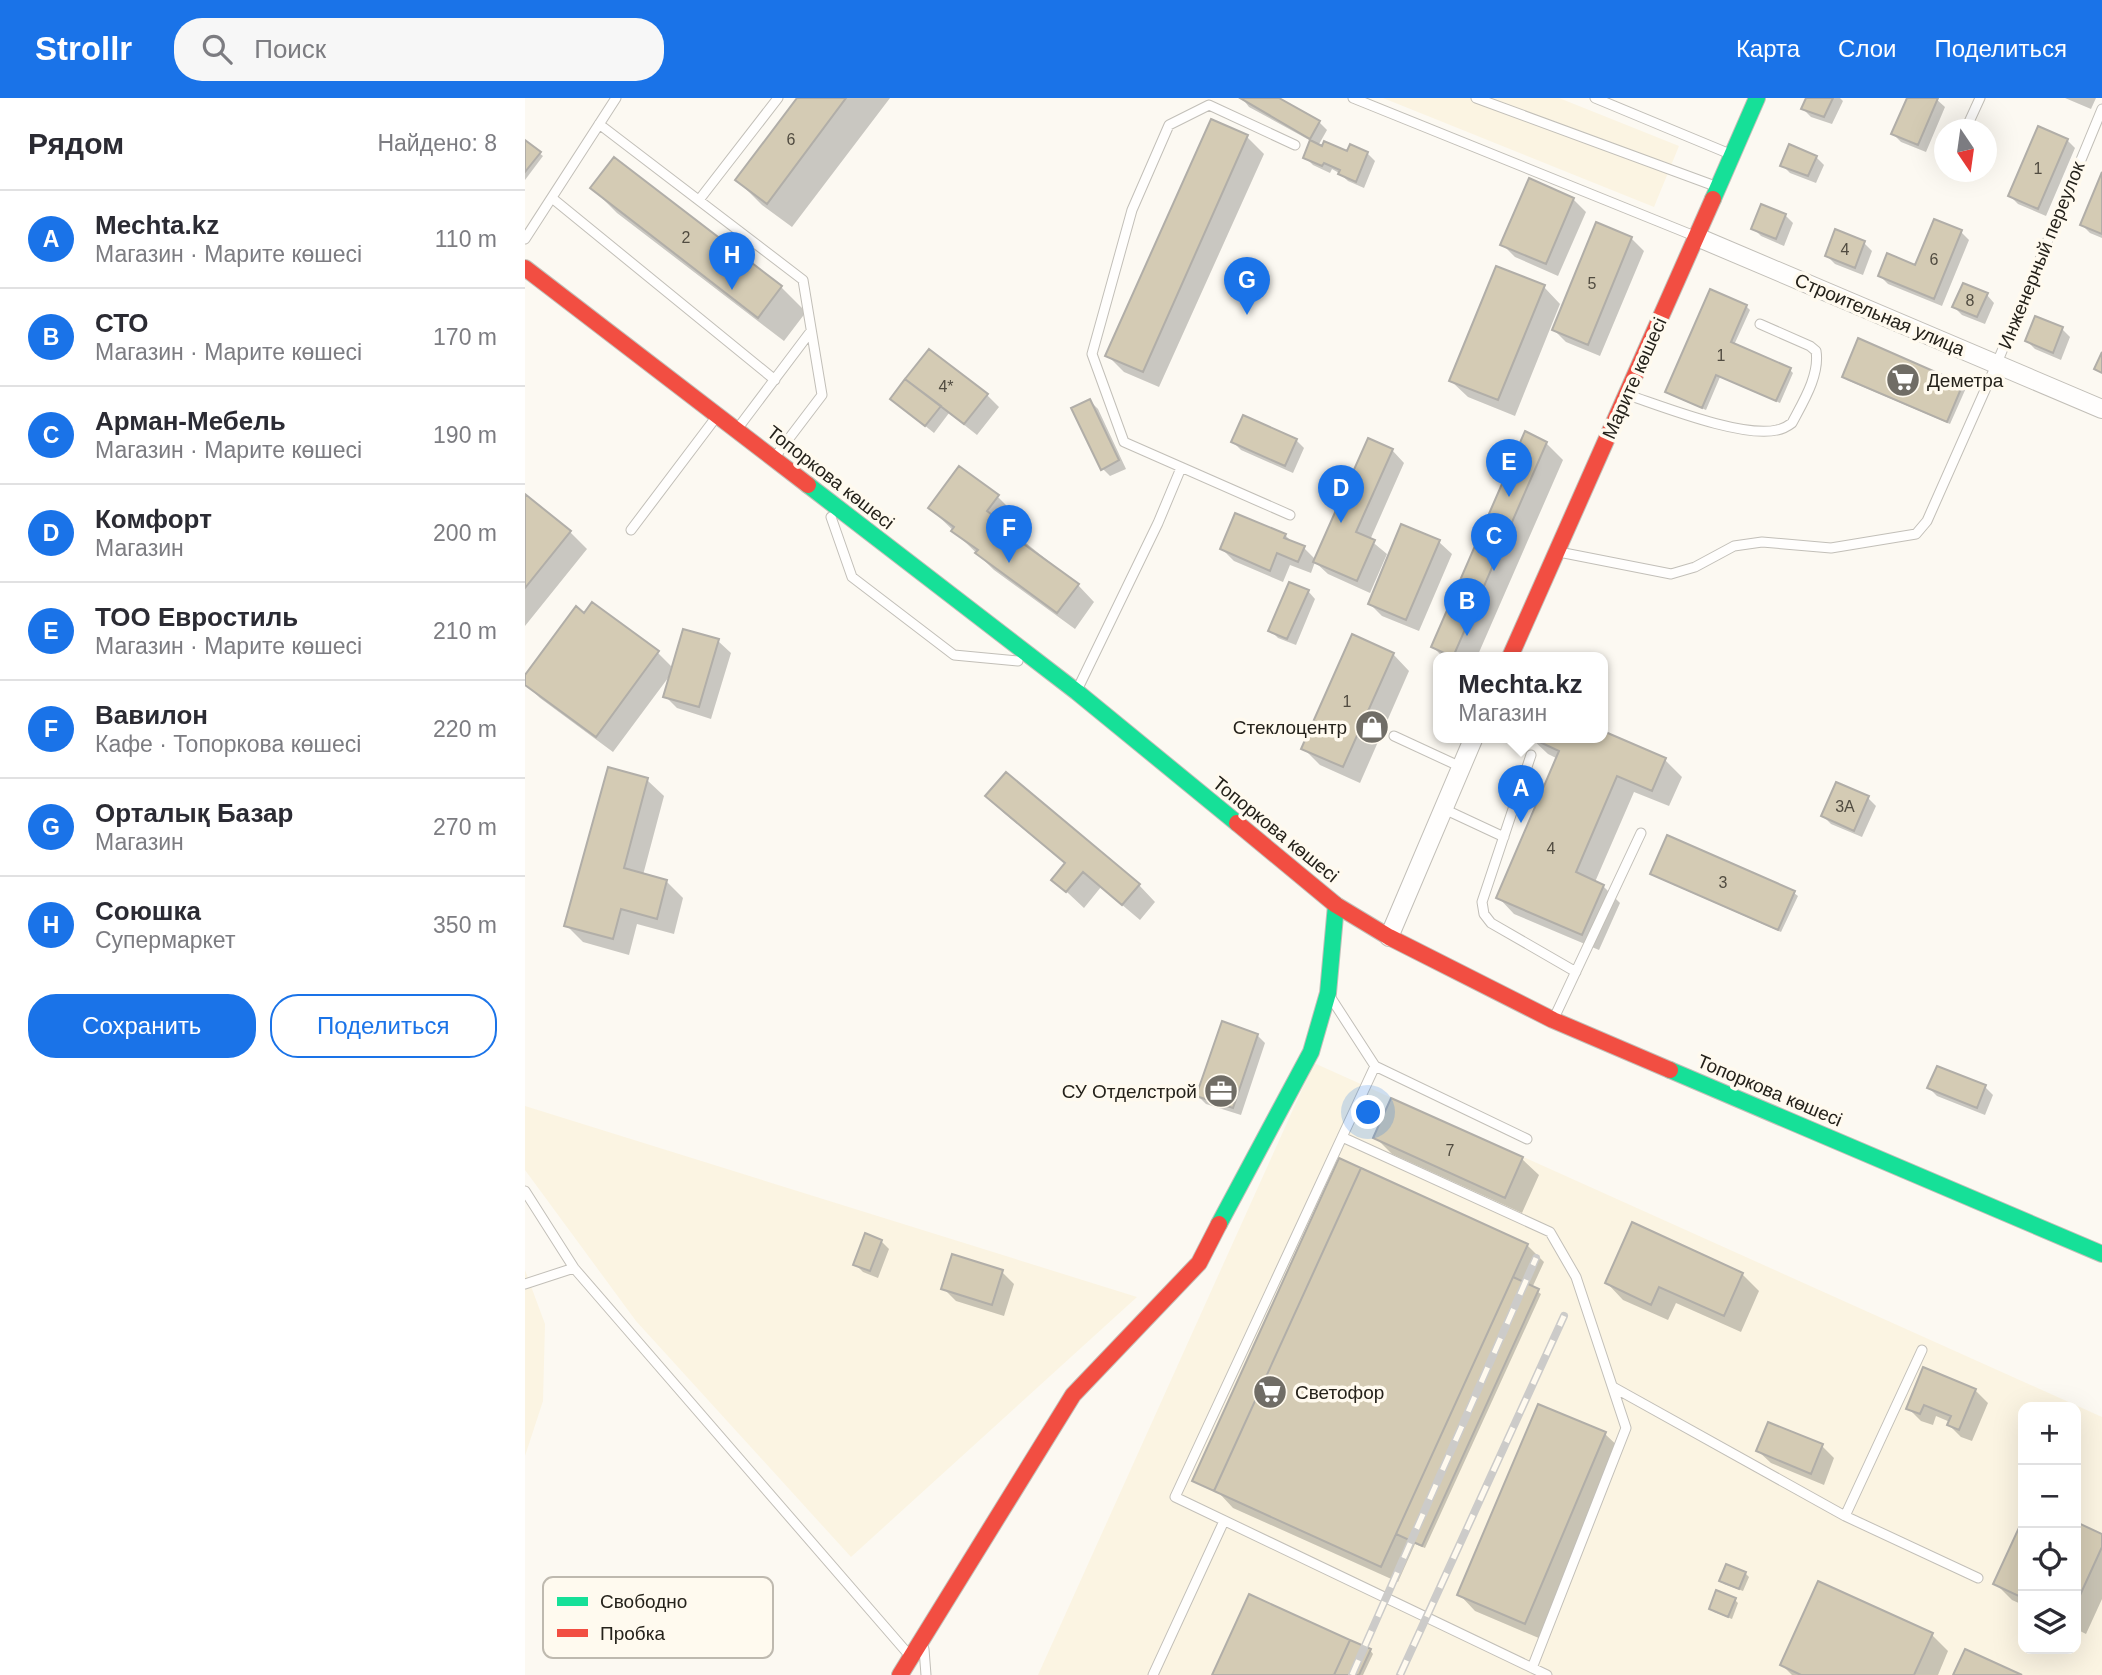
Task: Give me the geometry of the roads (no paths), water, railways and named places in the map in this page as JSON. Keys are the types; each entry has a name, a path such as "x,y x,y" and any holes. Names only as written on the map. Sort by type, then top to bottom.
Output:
{"main road":[{"name":"Марите көшесі","path":"1512,652 1757,98"},
{"name":"Топоркова көшесі","path":"525,268 1077,692 1336,905 1389,937 1553,1020 2102,1254"},
{"path":"900,1675 1073,1395 1199,1263 1311,1052 1328,993 1336,905"}],"street":[{"name":"Строительная улица","path":"1697,237 2102,409"},
{"path":"1389,937 1472,743"}],"lane":[{"path":"525,239 616,98"},
{"path":"699,200 778,98"},
{"path":"1353,98 1697,237"},
{"path":"1476,98 1717,187"},
{"path":"1595,98 1732,154"},
{"path":"1970,119 1980,98"},
{"path":"1290,515 1125,442 1092,354 1132,210 1168,125 1209,105 1295,145"},
{"name":"Инженерный переулок","path":"1557,552 1671,574 1695,567 1734,546 1762,542 1831,548 1916,534 1927,521 1997,363 2102,109"},
{"path":"599,124 803,280 823,395 773,459"},
{"path":"552,198 775,380"},
{"path":"1627,395 1703,420 1743,429 1762,431 1786,427 1792,423 1814,376 1818,362 1816,351 1761,324"},
{"path":"736,430 811,331"},
{"path":"631,530 717,416"},
{"path":"1077,692 1158,523 1181,468"},
{"path":"825,499 852,577 893,609 954,655 1039,663"},
{"path":"1394,736 1461,767"},
{"path":"1531,755 1482,902 1491,923 1576,972"},
{"path":"1444,809 1504,837"},
{"path":"1553,1020 1641,833"},
{"path":"1328,993 1375,1066 1527,1139"},
{"path":"1375,1066 1175,1497 1547,1675"},
{"path":"1342,1137 1550,1232 1576,1277 1626,1427 1532,1668"},
{"path":"525,1191 574,1268 911,1658"},
{"path":"525,1284 574,1268"},
{"path":"1845,1517 1921,1350"},
{"path":"1613,1387 1845,1517 1978,1578"},
{"path":"1153,1675 1224,1521"},
{"path":"924,1637 926,1675"}],"railway":[{"path":"1352,1675 1536,1258"},
{"path":"1400,1675 1564,1316"}],"place":[{"name":"Союшка","path":"732,290"},
{"name":"Орталық Базар","path":"1247,315"},
{"name":"Деметра","path":"1903,380"},
{"name":"ТОО Евростиль","path":"1509,497"},
{"name":"Комфорт","path":"1341,523"},
{"name":"Вавилон","path":"1009,563"},
{"name":"Арман-Мебель","path":"1494,571"},
{"name":"СТО","path":"1467,636"},
{"name":"Стеклоцентр","path":"1372,727"},
{"name":"Mechta.kz","path":"1521,823"},
{"name":"СУ Отделстрой","path":"1221,1091"},
{"name":"Светофор","path":"1270,1392"}]}
